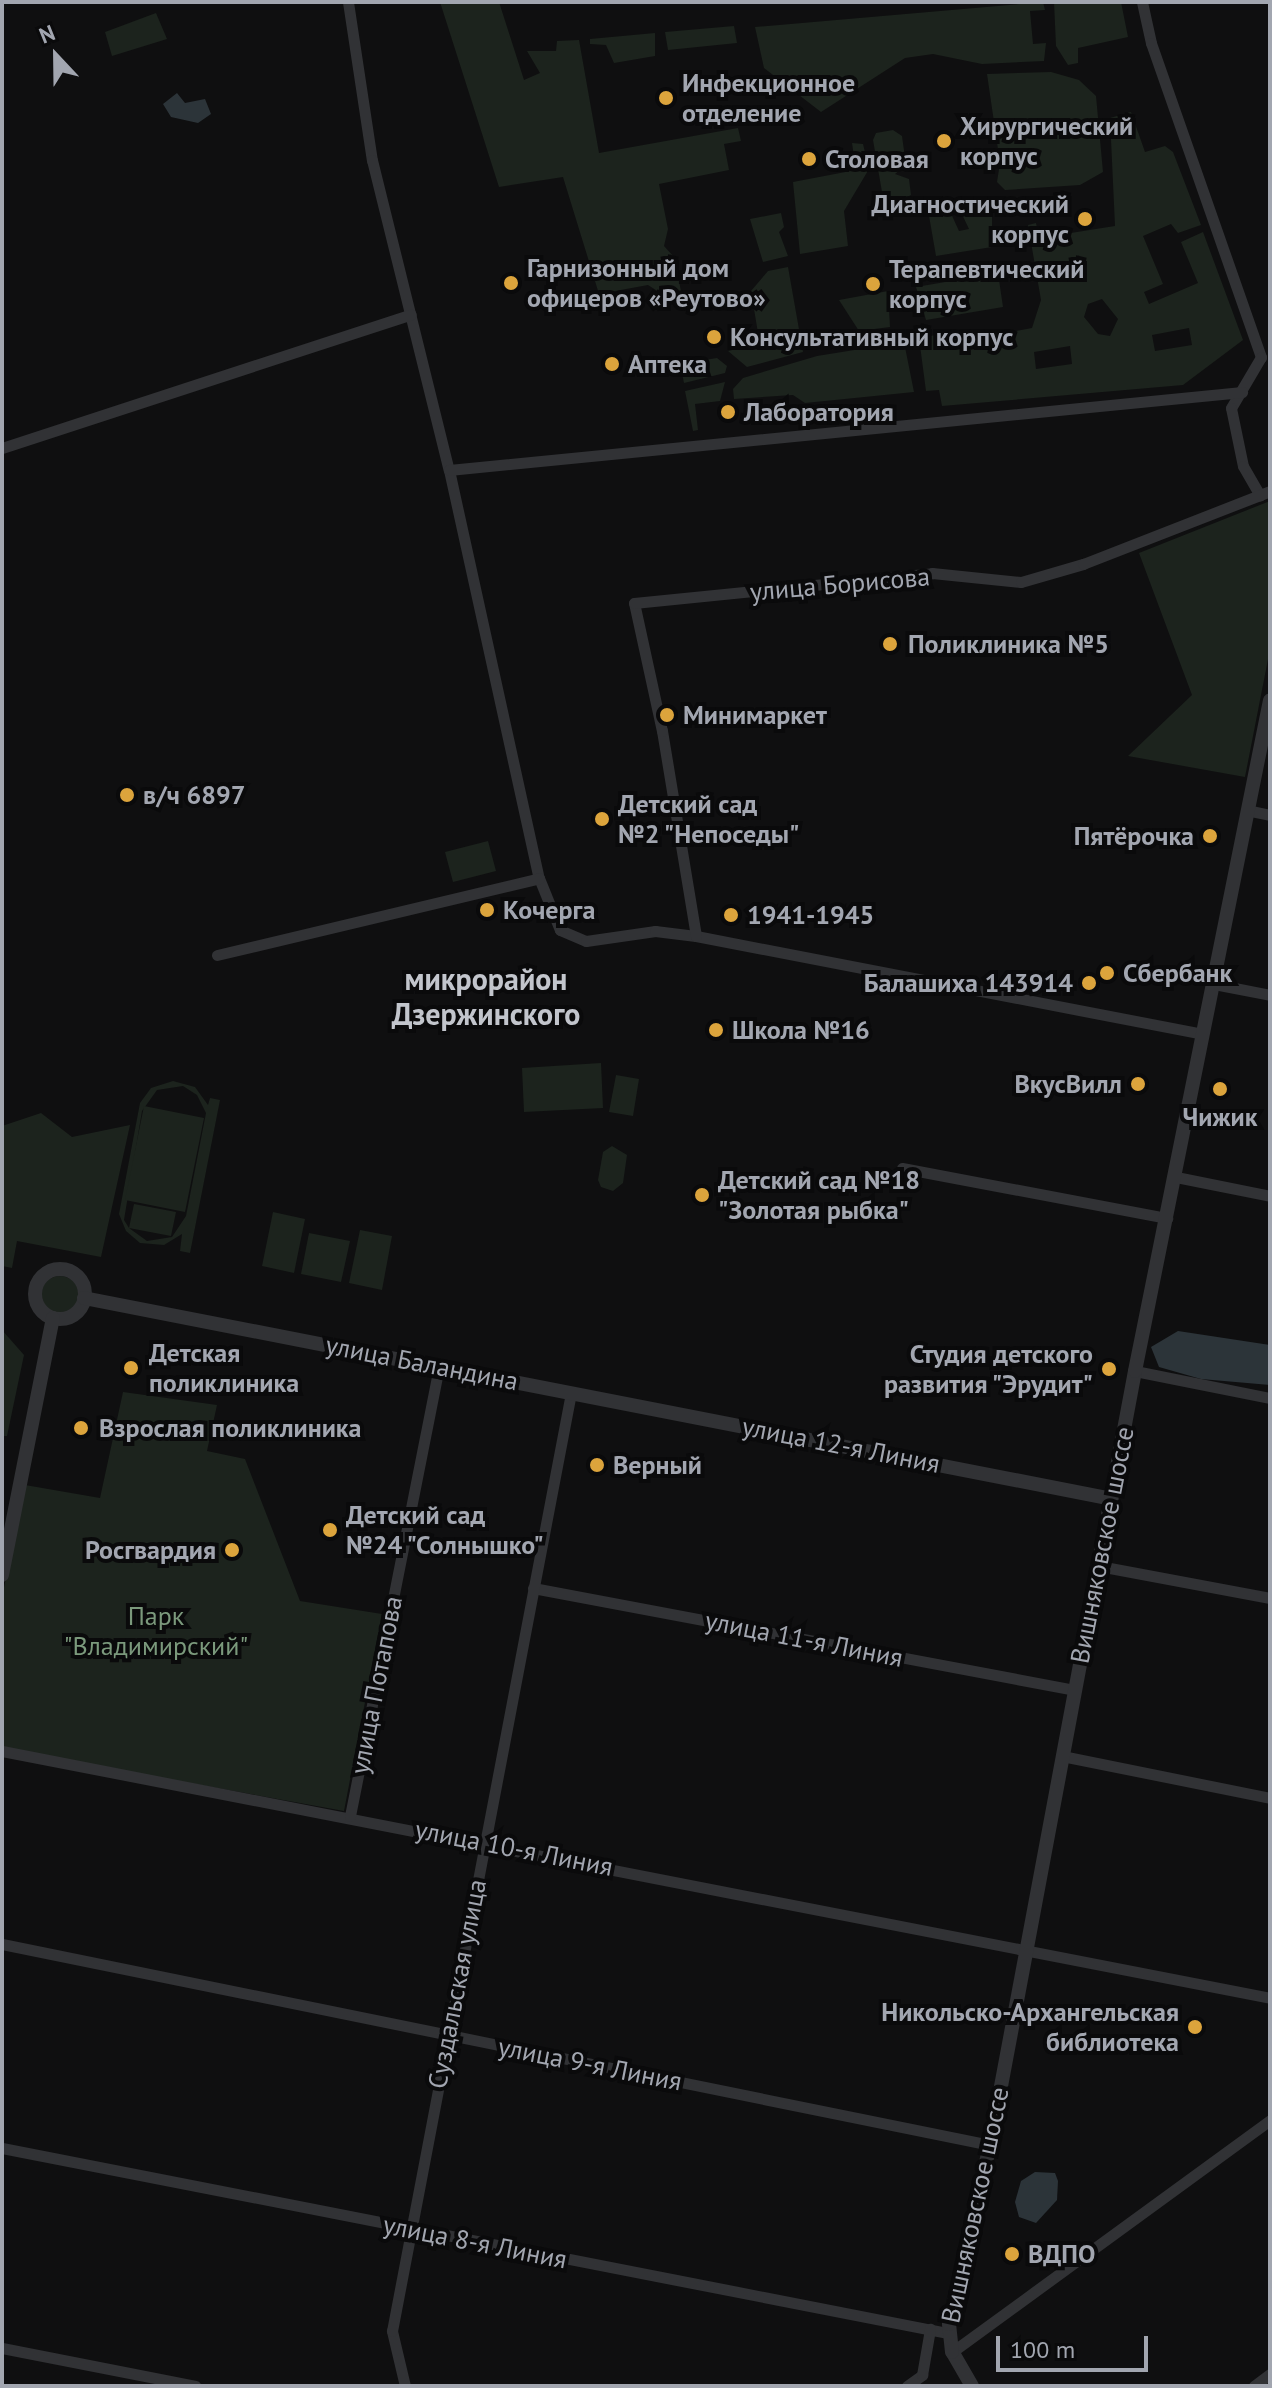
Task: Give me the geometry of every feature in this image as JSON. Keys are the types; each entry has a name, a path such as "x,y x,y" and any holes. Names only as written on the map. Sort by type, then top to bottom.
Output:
{"street":[{"path":"348,2 372,160 449,470 539,878 553,917 571,938 586,941 655,931 696,936 1203,1034"},
{"path":"1142,2 1151,43 1261,357 1231,408 1233,430 1243,466 1265,493"},
{"path":"2,448 411,314"},
{"path":"449,470 1242,392"},
{"name":"улица Борисова","path":"696,936 662,731 634,603 932,573 1021,582 1083,564 1265,493"},
{"name":"Вишняковское шоссе","path":"972,2386 952,2352 948,2333 990,2145 1135,1371 1251,811 1270,700"},
{"path":"1251,811 1270,815"},
{"path":"217,955 539,878"},
{"path":"1214,984 1270,995"},
{"path":"902,1168 1167,1218"},
{"path":"1176,1177 1270,1196"},
{"path":"70,1271 82,1282 84,1298 70,1317 53,1318 40,1310 34,1294 46,1273 70,1271"},
{"name":"улица Баландина","path":"84,1298 571,1393"},
{"path":"2,1575 53,1318"},
{"name":"улица Потапова","path":"350,1816 439,1366"},
{"path":"1135,1371 1270,1398"},
{"name":"улица 12-я Линия","path":"571,1393 1112,1499"},
{"name":"Суздальская улица","path":"405,2386 392,2331 571,1393"},
{"path":"1099,1566 1270,1598"},
{"name":"улица 11-я Линия","path":"533,1588 1075,1690"},
{"name":"улица 10-я Линия","path":"2,1751 484,1842 1025,1951"},
{"path":"1062,1756 1270,1798"},
{"name":"улица 9-я Линия","path":"2,1944 990,2145"},
{"path":"1025,1951 1270,1998"},
{"path":"952,2352 1270,2120"},
{"name":"улица 8-я Линия","path":"2,2148 948,2333"},
{"path":"907,2386 922,2375 930,2329"},
{"path":"2,2348 195,2386"},
{"path":"1254,2386 1270,2374"}],"green space":[{"path":"440,2 499,2 524,80 540,73 527,51 556,51 557,41 579,40 599,153 738,128 741,141 724,144 729,170 659,184 668,229 664,246 674,257 681,291 662,294 648,285 599,294 563,177 499,187"},
{"path":"1043,2 1045,10 1030,11 1033,44 1046,43 1044,61 982,64 933,54 905,58 821,112 764,68 755,27"},
{"path":"1054,2 1121,2 1128,37 1078,48 1078,63 1068,65 1056,46"},
{"path":"156,13 167,39 112,56 105,32"},
{"path":"734,26 737,43 668,50 665,32"},
{"path":"655,33 655,56 614,63 606,45 590,44 590,39"},
{"path":"1051,72 1079,80 1096,96 1103,172 1080,185 1005,190 997,182 1000,163 987,74"},
{"path":"1131,112 1145,152 1165,146 1173,152 1201,225 1178,233 1171,224 1143,236 1163,284 1144,292 1149,304 1198,283 1181,242 1203,232 1243,340 1183,385 942,406 939,390 926,391 919,338 964,330 990,336 1032,328 1041,300 1028,225 1036,223 1039,238 1115,226 1110,118","holes":["1102,299 1118,319 1110,336 1098,334 1084,317 1088,304","1189,328 1192,345 1155,351 1152,335","1070,346 1072,364 1036,369 1034,352"]},
{"path":"893,130 902,136 906,165 895,174 909,179 911,195 897,202 882,192 873,140 876,133"},
{"path":"852,143 863,144 869,169 844,211 848,246 800,254 793,182 856,170"},
{"path":"975,203 978,216 992,215 992,247 936,256 928,210 948,207 959,231 969,229 958,206"},
{"path":"781,213 784,227 779,232 788,256 763,262 750,219"},
{"path":"788,267 803,352 747,367 728,351 757,344 759,339 751,291 768,271"},
{"path":"998,273 1003,307 926,320 916,287"},
{"path":"888,291 890,327 859,331 839,300"},
{"path":"904,342 914,392 805,403 793,395 734,399 733,389 743,378 817,356"},
{"path":"717,358 727,366 725,373 684,383 680,364"},
{"path":"725,382 720,401 695,404 698,430 693,431 685,391"},
{"path":"1270,501 1270,649 1245,777 1128,756 1192,695 1139,553"},
{"path":"488,841 496,871 453,882 445,852"},
{"path":"601,1063 603,1108 524,1112 522,1068"},
{"path":"616,1075 639,1079 633,1116 609,1112"},
{"path":"173,1081 195,1087 208,1105 210,1098 220,1100 190,1253 180,1251 182,1234 164,1245 140,1243 126,1231 119,1214 140,1103 151,1088","holes":["183,1086 197,1095 206,1113 186,1216 172,1237 147,1241 129,1228 124,1220 142,1111 157,1090"]},
{"path":"144,1106 204,1118 185,1212 125,1200"},
{"path":"41,1113 72,1137 130,1125 101,1257 17,1241 12,1268 2,1266 2,1126"},
{"path":"612,1146 627,1155 623,1183 613,1191 601,1187 598,1180 603,1152"},
{"path":"134,1204 176,1212 171,1236 129,1228"},
{"path":"273,1212 305,1219 294,1273 262,1266"},
{"path":"360,1230 392,1236 382,1290 349,1283"},
{"path":"309,1233 350,1241 341,1282 301,1274"},
{"path":"60,1276 73,1282 79,1295 73,1308 60,1314 47,1308 41,1295 47,1282"},
{"path":"2,1330 24,1355 7,1436 2,1436"},
{"name":"Парк \"Владимирский\"","path":"123,1392 217,1405 207,1451 245,1459 300,1601 382,1614 344,1811 2,1749 2,1597 25,1485 100,1498"}],"shaded area":[{"path":"177,93 185,103 205,99 211,114 198,123 171,117 163,104"},
{"path":"1178,1331 1270,1345 1270,1385 1201,1379 1159,1367 1151,1347"},
{"path":"1035,2172 1055,2173 1058,2181 1057,2200 1036,2223 1019,2217 1015,2202 1021,2181"}],"place":[{"name":"Инфекционное отделение","path":"666,98"},
{"name":"Хирургический корпус","path":"944,141"},
{"name":"Столовая","path":"809,159"},
{"name":"Диагностический корпус","path":"1085,219"},
{"name":"Гарнизонный дом офицеров «Реутово»","path":"511,283"},
{"name":"Терапевтический корпус","path":"873,284"},
{"name":"Консультативный корпус","path":"714,337"},
{"name":"Аптека","path":"612,364"},
{"name":"Лаборатория","path":"728,412"},
{"name":"Поликлиника №5","path":"890,644"},
{"name":"Минимаркет","path":"667,715"},
{"name":"в/ч 6897","path":"127,795"},
{"name":"Детский сад №2 \"Непоседы\"","path":"602,819"},
{"name":"Пятёрочка","path":"1210,836"},
{"name":"Кочерга","path":"487,910"},
{"name":"1941-1945","path":"731,915"},
{"name":"Сбербанк","path":"1107,973"},
{"name":"Балашиха 143914","path":"1089,983"},
{"name":"Школа №16","path":"716,1030"},
{"name":"ВкусВилл","path":"1138,1084"},
{"name":"Чижик","path":"1220,1089"},
{"name":"Детский сад №18 \"Золотая рыбка\"","path":"702,1195"},
{"name":"Детская поликлиника","path":"131,1368"},
{"name":"Студия детского развития \"Эрудит\"","path":"1109,1369"},
{"name":"Взрослая поликлиника","path":"81,1428"},
{"name":"Верный","path":"597,1465"},
{"name":"Детский сад №24 \"Солнышко\"","path":"330,1530"},
{"name":"Росгвардия","path":"232,1550"},
{"name":"Никольско-Архангельская библиотека","path":"1195,2027"},
{"name":"ВДПО","path":"1012,2254"}],"district":[{"name":"микрорайон Дзержинского","path":"486,996"}]}
